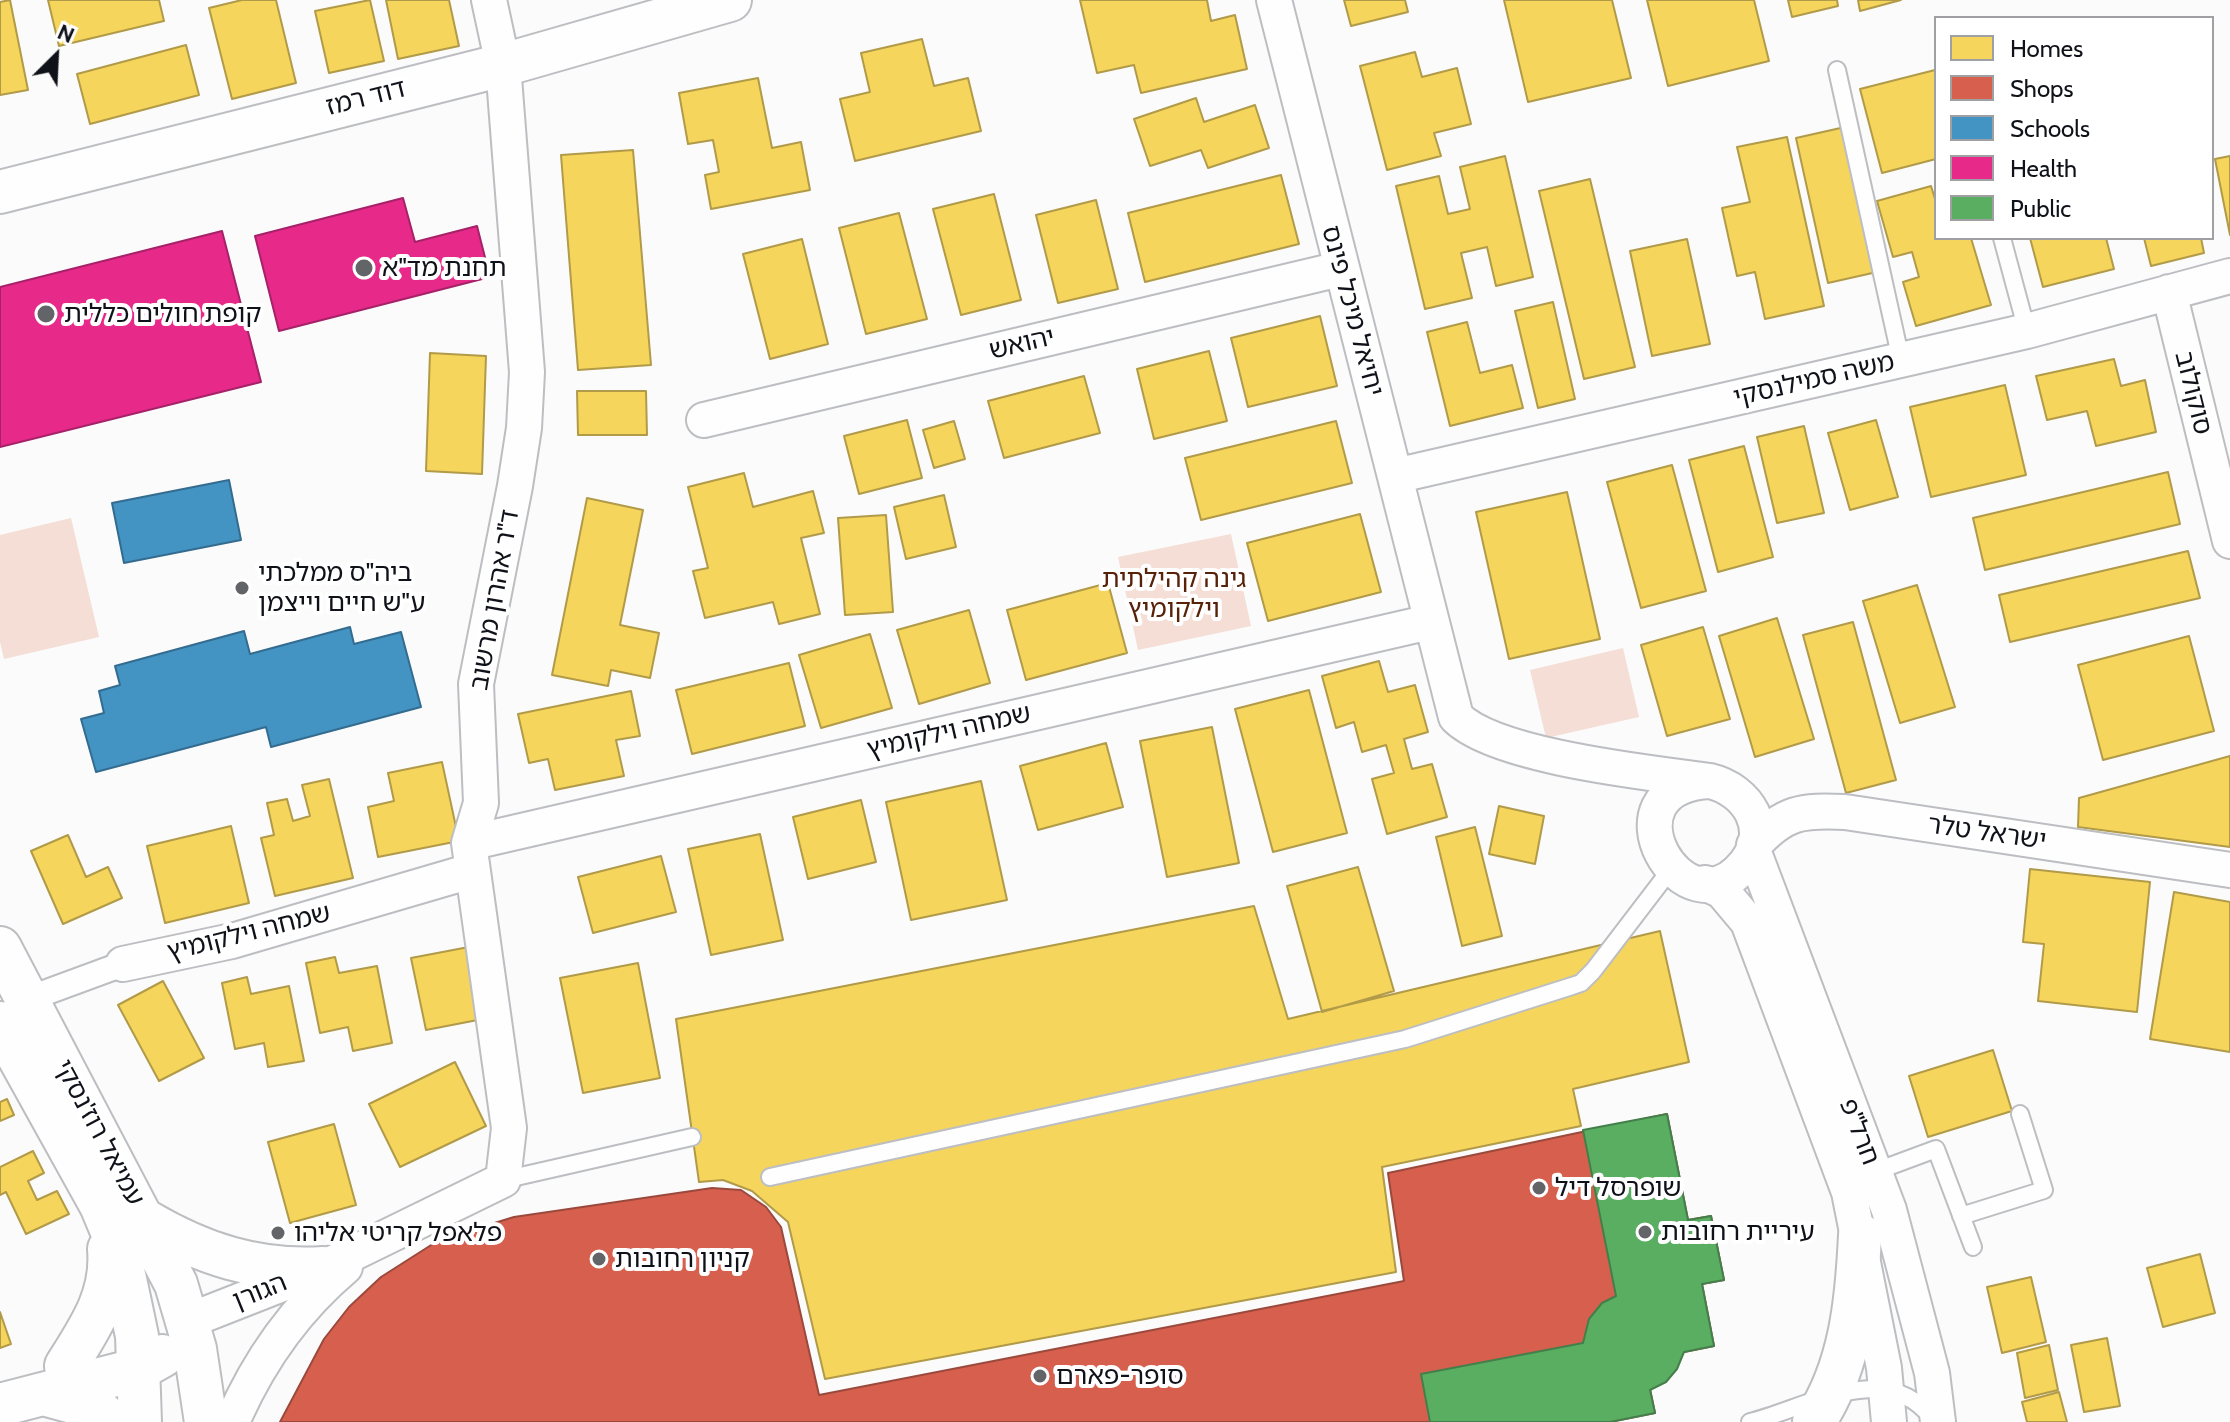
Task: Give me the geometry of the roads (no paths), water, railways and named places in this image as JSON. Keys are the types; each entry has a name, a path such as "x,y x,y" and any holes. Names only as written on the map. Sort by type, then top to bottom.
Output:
{"street":[{"name":"ד\"ר אהרון מרשוב","path":"489,0 503,65 527,372 525,414 515,486 476,684 481,803 470,857 509,1128 503,1180"},
{"name":"דוד רמז","path":"0,192 503,65 730,0"},
{"name":"יחיאל מיכל פינס","path":"1274,0 1430,622"},
{"name":"יהואש","path":"704,420 1340,269"},
{"name":"משה סמילנסקי","path":"1395,476 2027,331 2230,276"},
{"name":"סוקולוב","path":"2169,292 2230,541"},
{"name":"שמחה וילקומיץ","path":"14,1011 123,964 232,941 470,857 1430,622"},
{"path":"1430,622 1453,707 1466,727 1490,738 1582,762 1726,785 1750,806 1756,821 1754,848 1740,870 1729,877 1705,883 1689,880 1671,869 1658,851 1640,799 1604,773 1582,762"},
{"path":"1655,837 1660,809 1668,797 1694,782 1710,781"},
{"name":"ישראל טלר","path":"1754,848 1782,818 1824,811 2230,870"},
{"name":"חרל\"פ","path":"1754,848 1874,1172 1912,1288 1932,1373 1936,1422"},
{"name":"חרל\"פ","path":"1705,883 1722,891 1736,904 1763,956 1849,1192 1860,1235 1888,1406"},
{"name":"עמיאל רוז'נסקי","path":"0,948 14,1011 118,1246 138,1353 140,1422"},
{"name":"עמיאל רוז'נסקי","path":"14,1011 146,1221 176,1284 188,1321 206,1422"},
{"name":"הגורן","path":"56,1380 138,1353 188,1321 323,1268 503,1180"},
{"path":"0,1405 56,1380 96,1317 108,1284 108,1240 101,1205"},
{"path":"146,1221 196,1247 236,1261 271,1268 323,1268"},
{"path":"1822,1408 1851,1331 1858,1288 1860,1235"},
{"name":"הגורן","path":"232,1422 251,1378 289,1324 343,1269 381,1241"},
{"path":"0,1395 56,1380"},
{"path":"56,1380 112,1422"}],"lane":[{"path":"1837,70 1901,360"},
{"path":"2003,240 2027,331"},
{"path":"770,1177 1405,1039 1581,983 1671,869"},
{"path":"1961,1216 2044,1190 2020,1114"},
{"path":"503,1180 692,1137"},
{"path":"1874,1172 1936,1149 1973,1247"},
{"path":"1750,1422 1822,1408 1867,1388 1888,1406 1913,1400 1936,1422"}],"place":[{"name":"תחנת מד\"א","path":"364,268"},
{"name":"קופת חולים כללית","path":"46,314"},
{"name":"ביה\"ס ממלכתי ע\"ש חיים וייצמן","path":"242,588"},
{"name":"שופרסל דיל","path":"1539,1188"},
{"name":"עיריית רחובות","path":"1645,1232"},
{"name":"פלאפל קריטי אליהו","path":"278,1233"},
{"name":"קניון רחובות","path":"599,1259"},
{"name":"סופר-פארם","path":"1040,1376"}],"park label":[{"name":"גינה קהילתית וילקומיץ","path":"1174,594"}]}
